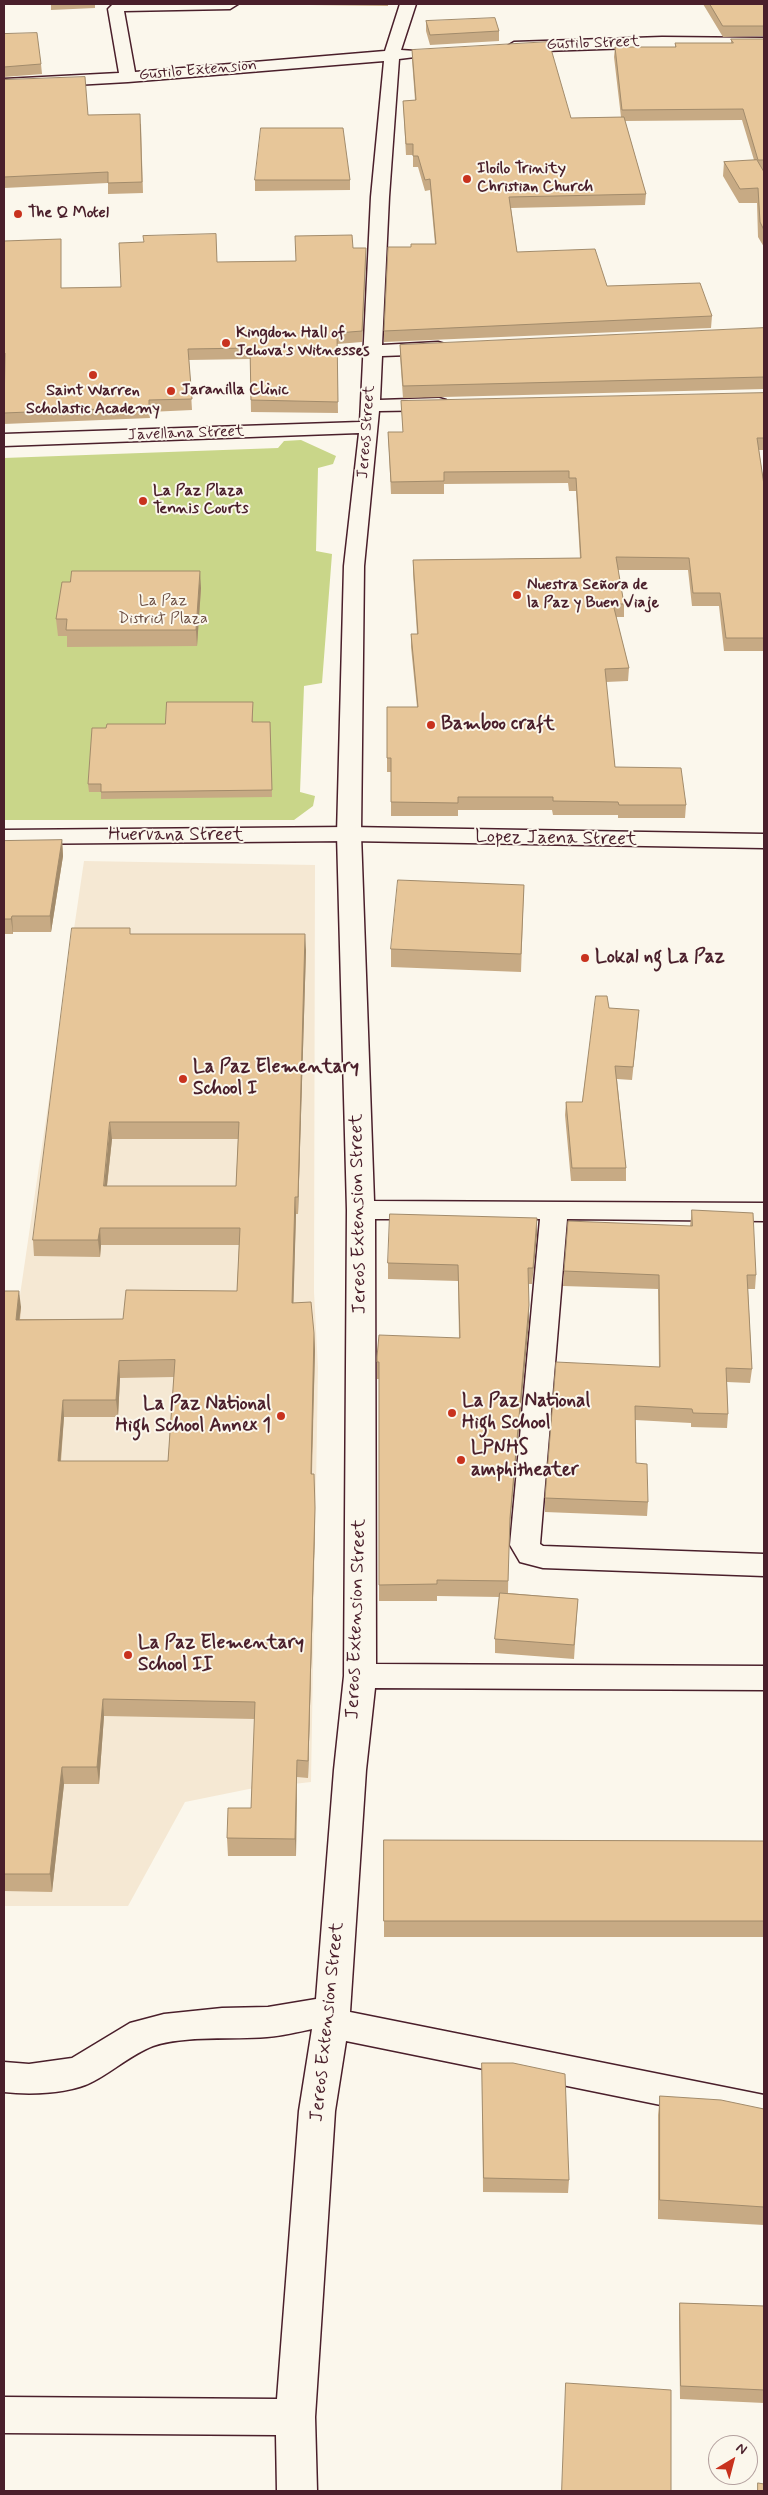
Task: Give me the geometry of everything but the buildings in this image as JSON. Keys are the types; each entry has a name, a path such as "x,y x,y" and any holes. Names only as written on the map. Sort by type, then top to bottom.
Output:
{"street":[{"path":"128,77 116,9 118,7 230,4"},
{"name":"Jereos Street","path":"349,834 354,566 369,427 380,197 392,55 408,4"},
{"name":"Gustilo Street","path":"495,48 662,42 764,43"},
{"path":"392,55 420,54"},
{"name":"Gustilo Extension","path":"4,84 128,77 392,55"},
{"path":"373,351 452,347"},
{"path":"370,406 459,404"},
{"name":"Javellana Street","path":"4,440 369,427"},
{"name":"Huervana Street","path":"4,837 190,837 349,834"},
{"name":"Lopez Jaena Street","path":"349,834 764,841"},
{"name":"Jereos Extension Street","path":"297,2491 295,2417 317,2111 332,2017 350,1770 360,1676 361,1210 349,834"},
{"path":"361,1210 756,1210 764,1212"},
{"path":"554,1210 525,1545 531,1554 543,1557 764,1565"},
{"path":"360,1676 764,1678"},
{"path":"4,2077 29,2079 79,2072 143,2034 164,2029 222,2023 268,2022 332,2017 764,2111"},
{"path":"4,2415 295,2417"}],"shaded area":[{"path":"84,861 315,865 314,1292 318,1368 311,1782 249,1789 185,1802 128,1906 4,1906 4,1294 20,1295"}],"green space":[{"name":"La Paz District Plaza","path":"301,440 336,456 333,464 318,468 316,551 332,554 322,683 304,686 300,792 315,796 313,806 294,820 4,820 4,458 278,448 284,441"}],"place":[{"name":"Iloilo Trinity Christian Church","path":"467,179"},
{"name":"The Q Motel","path":"18,214"},
{"name":"Kingdom Hall of Jehova's Witnesses","path":"226,343"},
{"name":"Saint Warren Scholastic Academy","path":"93,375"},
{"name":"Jaranilla Clinic","path":"171,391"},
{"name":"La Paz Plaza Tennis Courts","path":"143,501"},
{"name":"Nuestra Señora de la Paz y Buen Viaje","path":"517,595"},
{"name":"Bamboo craft","path":"431,725"},
{"name":"Lokal ng La Paz","path":"585,958"},
{"name":"La Paz Elementary School I","path":"183,1079"},
{"name":"La Paz National High School","path":"452,1413"},
{"name":"La Paz National High School Annex 1","path":"281,1416"},
{"name":"LPNHS amphitheater","path":"461,1460"},
{"name":"La Paz Elementary School II","path":"128,1655"}]}
